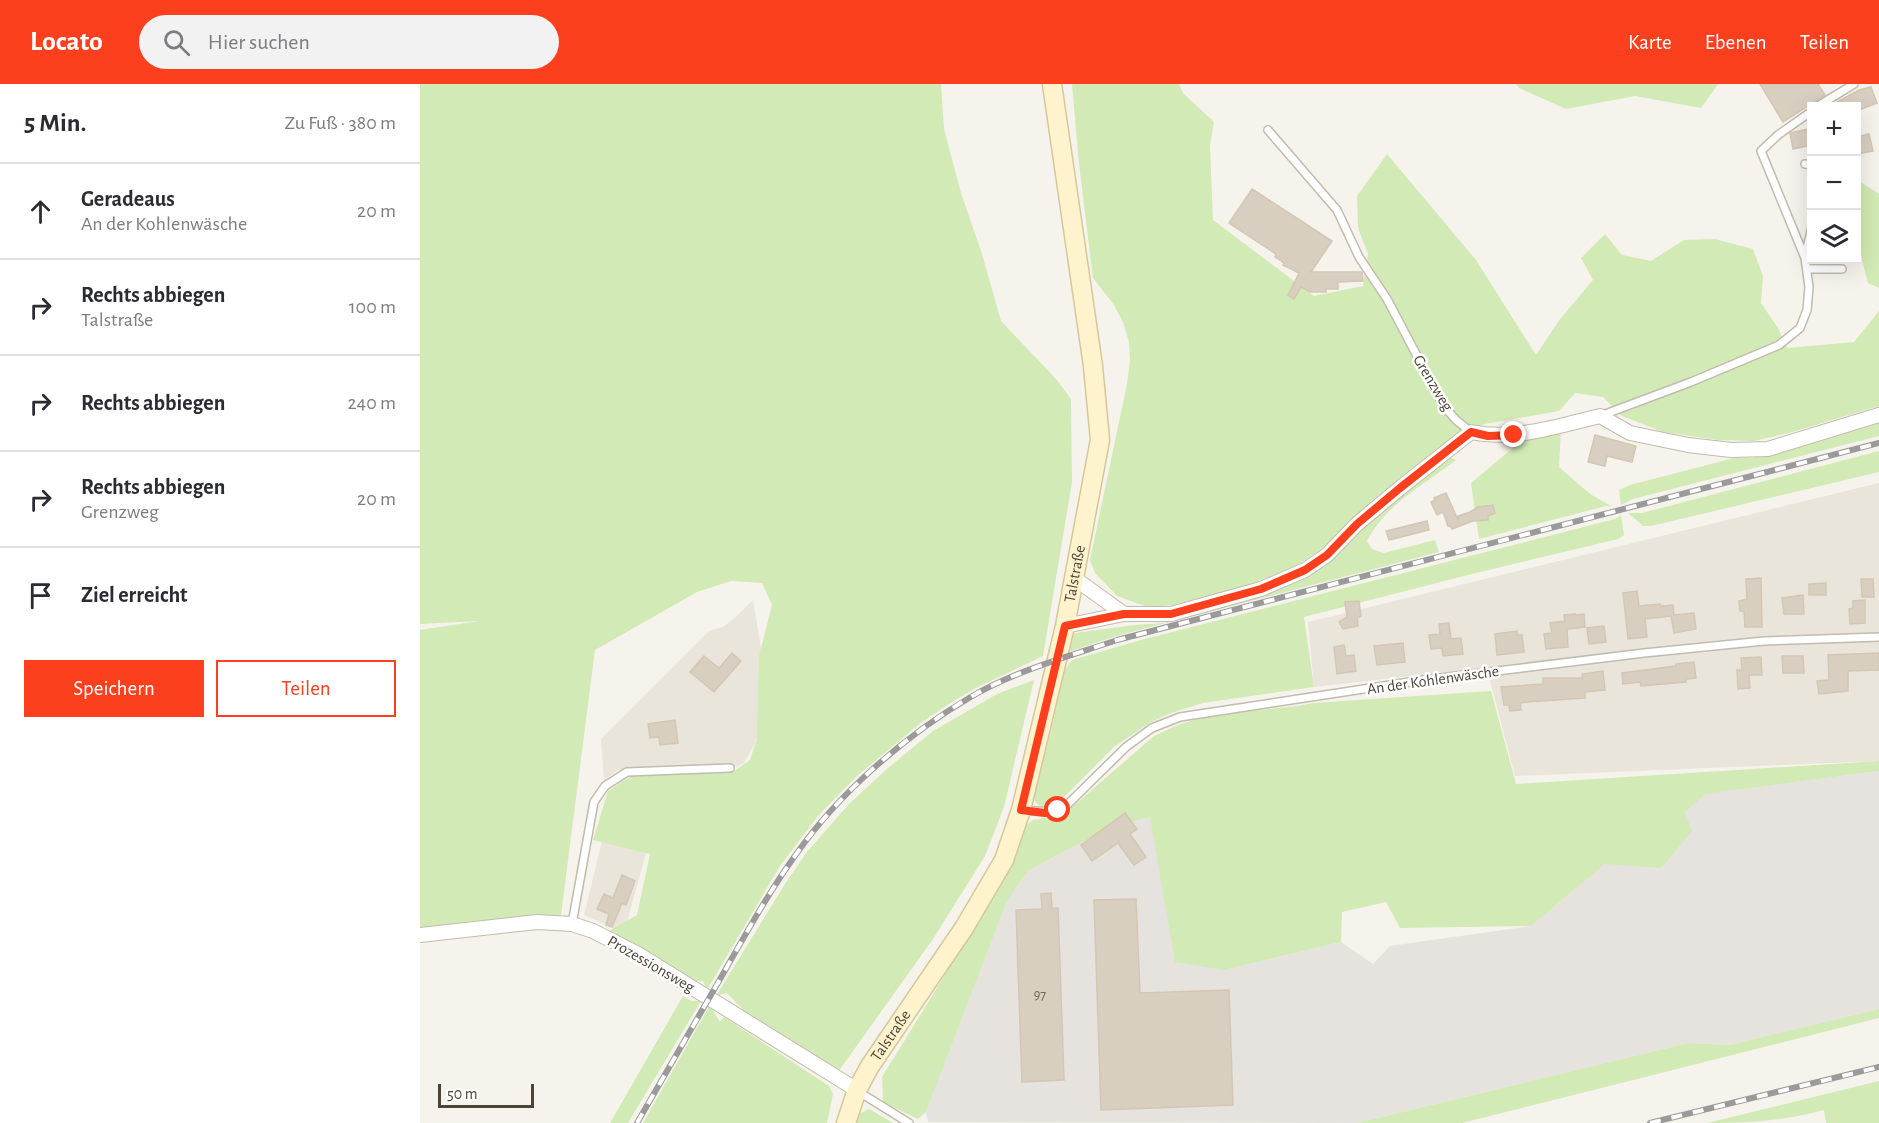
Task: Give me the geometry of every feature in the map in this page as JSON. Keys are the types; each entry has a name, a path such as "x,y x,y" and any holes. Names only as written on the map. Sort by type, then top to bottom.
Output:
{"street":[{"name":"Talstraße","path":"846,1123 857,1090 870,1066 964,928 1004,860 1021,810 1065,626 1100,440 1091,355 1052,84"},
{"path":"1065,626 1124,614 1171,614 1261,589 1305,570 1327,555 1357,524 1471,432 1488,436 1514,435 1600,416 1630,433 1688,445 1731,450 1768,449 1879,415"},
{"path":"1074,578 1124,614"},
{"name":"Prozessionsweg","path":"420,935 537,922 572,924 593,931 638,954 857,1090"}],"lane":[{"path":"1825,102 1854,84"},
{"path":"1600,416 1691,382 1779,345 1800,328 1807,310 1809,287 1805,258 1761,151 1778,135 1807,115"},
{"name":"Grenzweg","path":"1268,130 1337,210 1359,257 1387,299 1443,405 1471,432"},
{"path":"1805,258 1807,249"},
{"path":"1807,268 1842,269"},
{"name":"An der Kohlenwäsche","path":"1021,810 1045,813 1058,810 1068,804 1126,747 1152,728 1180,717 1423,680 1644,652 1764,641 1879,637"},
{"path":"572,924 594,802 605,786 627,772 730,768"},
{"path":"857,1090 909,1123"}],"shaded area":[{"path":"1879,483 1879,761 1515,776 1489,677 1482,668 1314,687 1308,622"},
{"path":"753,600 768,690 768,706 754,746 744,763 724,768 684,770 687,765 618,770 604,780 601,739 709,631 723,627"},
{"path":"1879,771 1879,1009 1729,1045 1688,1043 1357,1123 928,1122 926,1112 1006,904 1015,889 1029,870 1111,827 1150,817 1224,970 1341,942 1373,964 1390,946 1531,926 1686,796"},
{"path":"602,841 646,853 624,933 584,915"}],"green space":[{"path":"420,84 941,84 944,129 961,193 982,254 1001,321 1057,380 1071,399 1072,482 1043,656 952,702 922,722 858,775 818,816 780,866 707,990 703,981 694,981 607,932 637,915 650,854 593,840 608,791 633,775 731,773 750,760 757,739 759,656 772,605 762,583 731,581 697,592 595,650 561,915 501,919 420,929 420,630 479,621 420,624"},
{"path":"1072,84 1179,84 1183,93 1214,122 1210,145 1213,220 1314,296 1363,286 1368,254 1358,228 1357,196 1387,154 1476,260 1536,355 1560,319 1593,280 1581,258 1605,234 1622,255 1651,261 1684,240 1715,239 1753,249 1763,276 1761,303 1778,328 1787,348 1854,342 1879,311 1879,406 1754,441 1718,440 1663,432 1622,416 1603,397 1575,393 1559,411 1485,424 1411,469 1374,499 1330,543 1296,566 1248,585 1174,605 1148,607 1117,596 1095,573 1090,560 1127,384 1130,360 1129,342 1123,322 1114,305 1093,278"},
{"path":"1516,84 1718,84 1701,108 1635,96 1566,109 1519,88"},
{"path":"1861,182 1879,194 1879,288 1868,283 1861,256"},
{"path":"1879,421 1879,436 1633,499 1621,505 1619,490 1630,485 1734,458 1752,458"},
{"path":"1561,429 1559,467 1590,494 1613,507 1606,506 1479,539 1471,483 1526,437"},
{"path":"1879,451 1879,472 1651,526 1643,526 1628,513 1642,513"},
{"path":"1451,458 1456,460 1384,516 1367,541 1372,549 1384,553 1435,540 1439,552 1116,636 1068,652 1069,640 1075,633 1164,623 1228,605 1300,580 1317,570 1403,490"},
{"path":"1621,515 1624,535 1618,539 1304,617 1314,687 1203,703 1171,713 1151,722 1114,747 1053,808 1038,805 1033,799 1033,790 1053,723 1063,672 1072,660 1141,640 1615,519"},
{"path":"1034,680 1004,807 985,856 933,939 838,1072 748,1015 727,993 716,996 807,852 849,804 933,731 997,694"},
{"path":"1491,691 1516,784 1879,761 1879,771 1705,794 1685,812 1692,831 1661,868 1605,864 1531,926 1400,928 1386,902 1342,912 1341,942 1224,970 1175,962 1150,817 1111,827 1029,870 1015,889 1006,904 926,1112 918,1119 883,1102 882,1077 1011,868 1025,826 1033,820 1064,814 1154,736 1180,724 1212,715 1313,703"},
{"path":"683,996 691,1001 701,1001 628,1123 610,1123"},
{"path":"710,1005 720,1022 724,1017 829,1086 833,1094 827,1123 643,1123"},
{"path":"1879,1009 1879,1018 1462,1123 1357,1123 1688,1043 1729,1045"},
{"path":"1879,1081 1879,1123 1826,1123 1824,1110 1766,1121 1707,1123"},
{"path":"869,1109 893,1123 854,1123 857,1115"}],"building":[{"path":"1760,84 1818,84 1825,95 1814,102 1807,102 1807,107 1783,122"},
{"path":"1871,87 1877,103 1861,109 1861,102 1837,102 1859,90"},
{"path":"1807,129 1807,146 1793,149 1790,133"},
{"path":"1869,134 1873,151 1861,153 1861,136"},
{"path":"1252,189 1332,241 1311,272 1362,272 1363,281 1338,282 1338,289 1326,289 1326,292 1310,292 1301,287 1294,299 1288,295 1299,273 1283,265 1284,263 1275,257 1276,254 1229,223"},
{"path":"1595,435 1636,446 1632,462 1607,456 1605,466 1588,462"},
{"path":"1446,493 1458,520 1458,516 1478,507 1493,505 1495,513 1488,516 1488,520 1473,521 1452,529 1450,525 1448,526 1443,512 1437,515 1431,502 1435,500 1434,498"},
{"path":"1427,521 1429,530 1389,540 1386,531"},
{"path":"1761,578 1762,627 1745,627 1744,611 1740,611 1739,601 1747,599 1746,579"},
{"path":"1861,579 1873,579 1874,597 1862,597"},
{"path":"1826,583 1826,595 1809,595 1809,584"},
{"path":"1637,591 1639,606 1673,605 1674,615 1694,613 1696,629 1674,633 1671,616 1645,619 1647,637 1628,639 1623,593"},
{"path":"1803,595 1804,614 1784,614 1782,598"},
{"path":"1865,600 1865,623 1850,624 1849,609 1853,608 1853,601"},
{"path":"1359,601 1361,616 1357,618 1358,626 1343,629 1339,622 1347,617 1345,602"},
{"path":"1584,614 1585,627 1567,629 1568,647 1546,649 1544,634 1552,633 1550,623 1565,621 1564,615"},
{"path":"1449,623 1451,639 1461,638 1463,654 1443,656 1442,648 1431,649 1429,635 1440,634 1439,624"},
{"path":"1604,626 1606,642 1589,644 1587,628"},
{"path":"1517,631 1517,635 1522,635 1524,652 1497,655 1495,634"},
{"path":"1403,643 1405,662 1377,665 1374,646"},
{"path":"1344,645 1346,656 1354,655 1356,671 1337,674 1334,647"},
{"path":"732,653 741,661 714,692 690,672 704,656 719,668"},
{"path":"1879,653 1879,670 1848,671 1848,691 1819,694 1817,681 1829,680 1828,655"},
{"path":"1782,656 1803,656 1804,673 1783,673"},
{"path":"1761,657 1762,675 1749,675 1750,688 1738,689 1737,670 1742,670 1741,658"},
{"path":"1694,662 1696,678 1686,679 1686,682 1641,686 1640,682 1623,684 1622,673"},
{"path":"1603,671 1605,690 1585,692 1585,698 1520,703 1521,710 1510,711 1509,705 1504,705 1501,687 1543,684 1543,678 1583,678 1582,674"},
{"path":"675,720 678,743 660,745 659,737 650,738 648,724"},
{"path":"1125,813 1137,829 1130,834 1146,857 1134,865 1118,843 1092,861 1081,845"},
{"path":"622,875 635,881 626,905 622,903 612,927 606,925 609,914 597,909 604,894 613,898"},
{"path":"1051,893 1052,908 1058,908 1064,1080 1022,1082 1016,910 1042,909 1041,894"},
{"path":"1136,899 1140,993 1229,990 1233,1105 1101,1110 1094,900"}],"railway":[{"path":"637,1123 766,899 814,831 853,787 898,747 921,729 986,688 1041,665 1117,640 1879,443"},
{"path":"1650,1123 1879,1067"}],"route":[{"path":"1058,810 1045,813 1021,810 1065,626 1124,614 1171,614 1261,589 1305,570 1327,555 1357,524 1471,432 1488,436 1514,435"}]}
